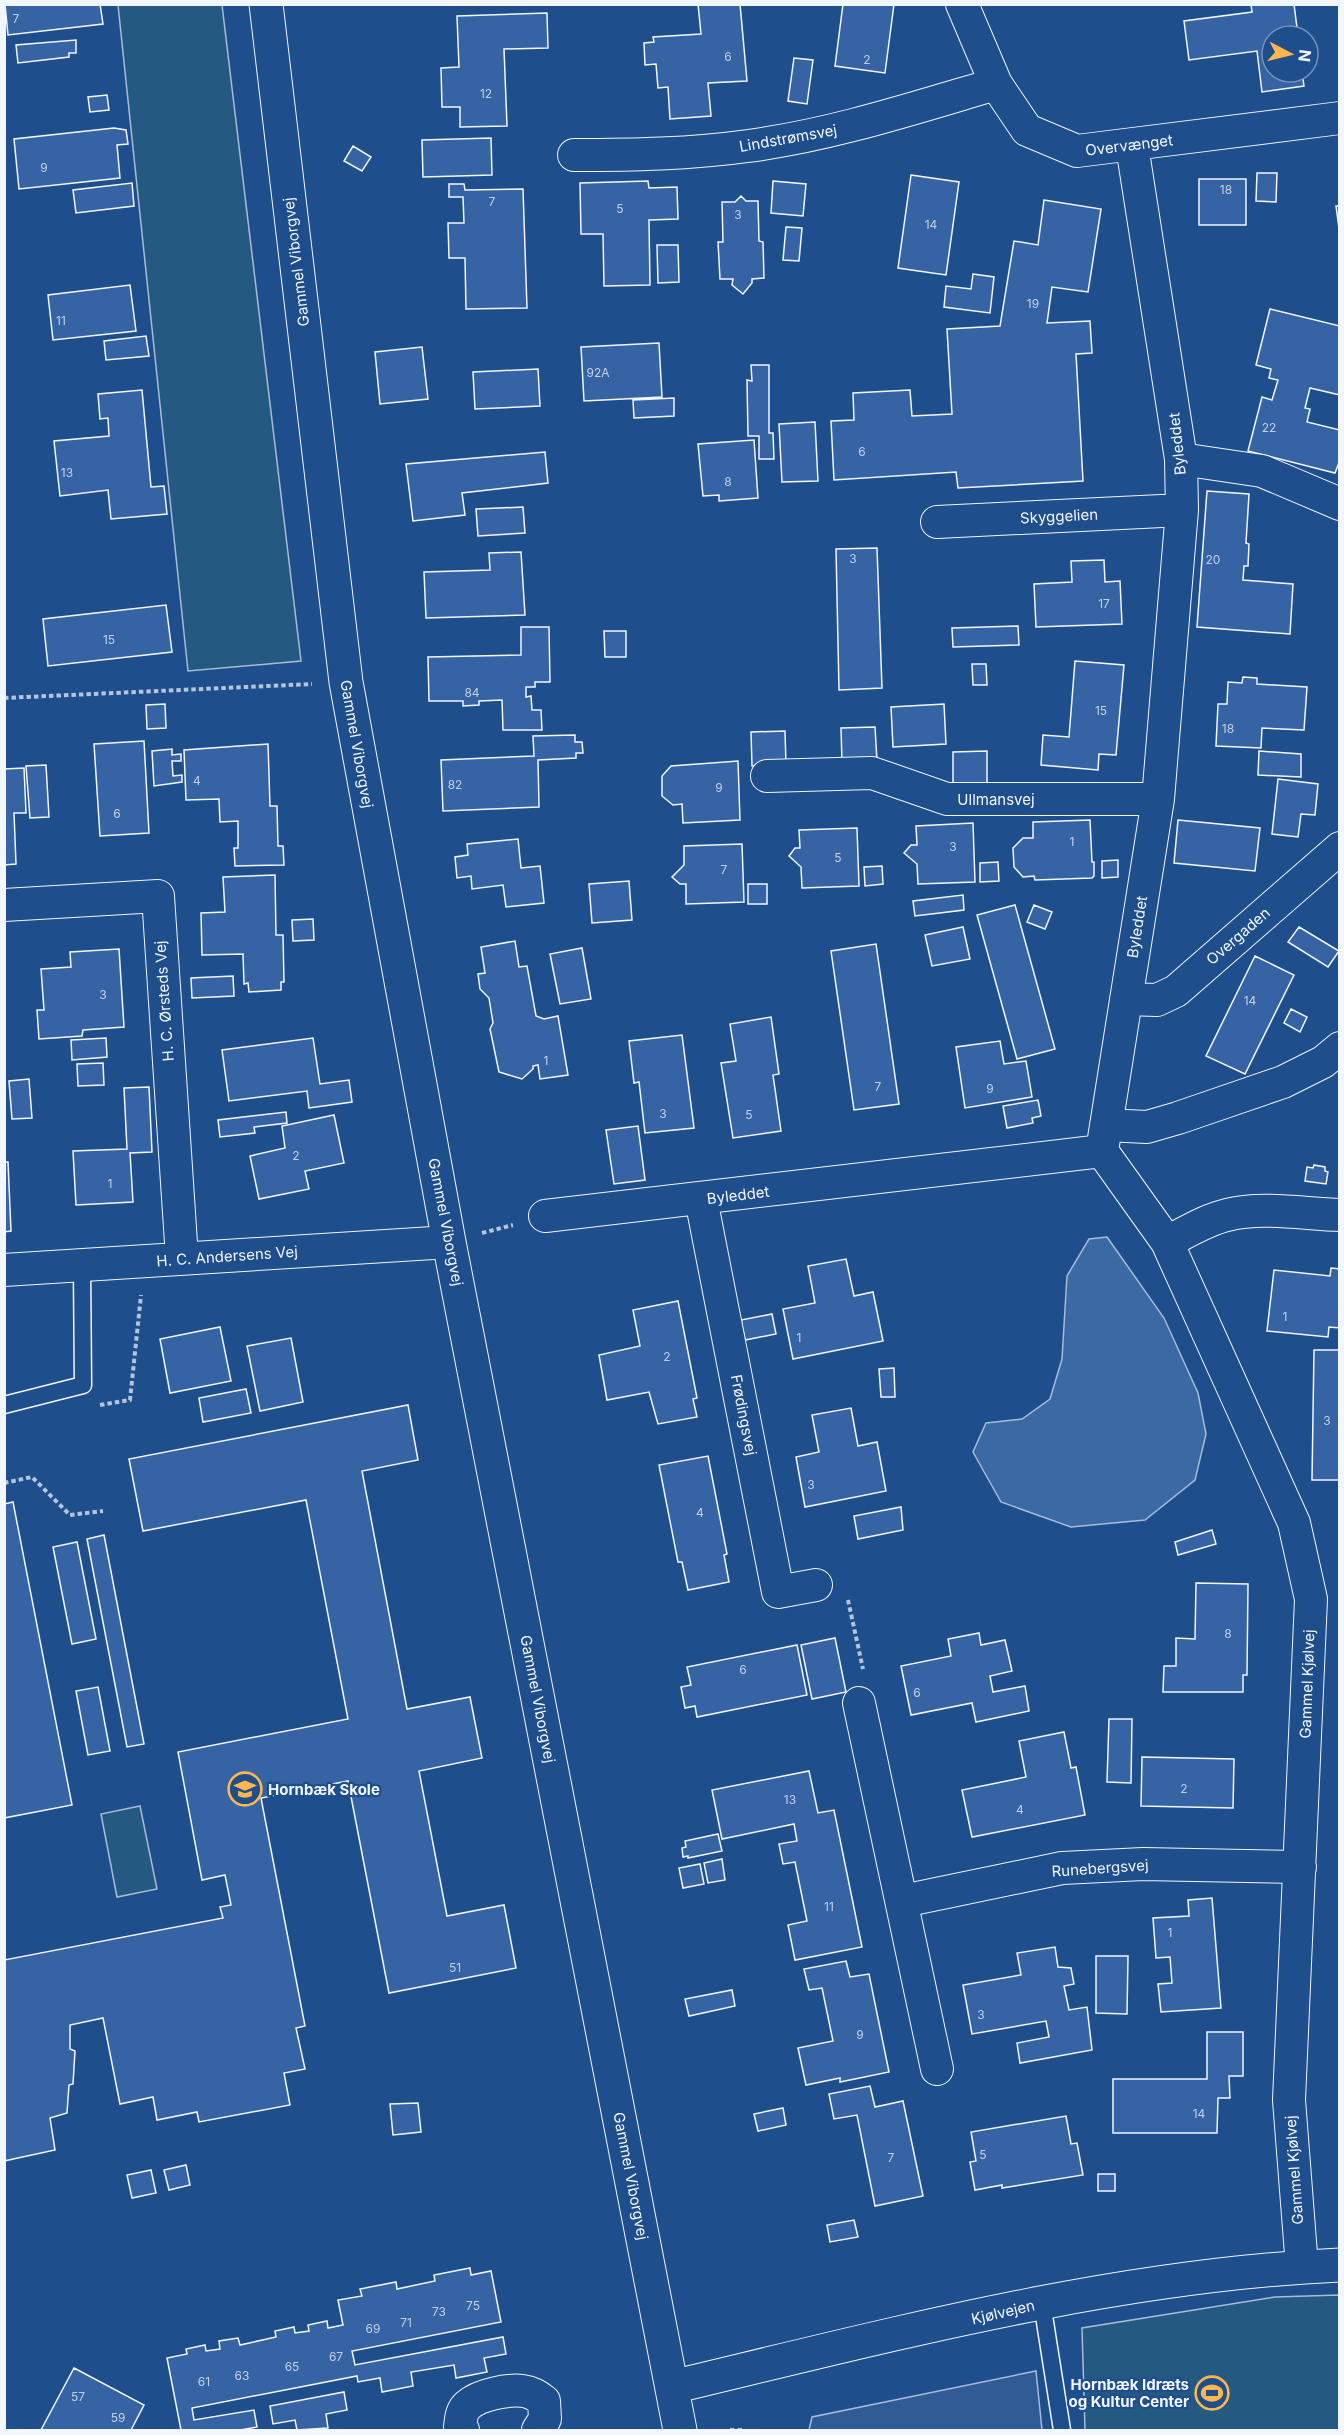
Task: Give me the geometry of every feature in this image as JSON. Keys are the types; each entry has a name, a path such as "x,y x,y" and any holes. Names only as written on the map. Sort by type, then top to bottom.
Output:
{"main road":[{"name":"Gammel Viborgvej","path":"266,4 346,682 449,1242 680,2430"},
{"name":"Kjølvejen","path":"672,2387 1042,2303 1194,2277 1340,2265"}],"street":[{"name":"Overvænget","path":"962,4 996,84 1027,130 1077,151 1132,146 1340,118"},
{"name":"Lindstrømsvej","path":"574,155 662,154 748,146 835,130 996,84"},
{"name":"Byleddet","path":"545,1216 702,1199 1104,1138 1158,799 1182,510 1181,459 1132,146"},
{"path":"1181,459 1262,471 1340,504"},
{"name":"Skyggelien","path":"937,522 1182,510"},
{"name":"Ullmansvej","path":"767,776 872,773 947,799 1158,799"},
{"name":"Overgaden","path":"1126,999 1157,1000 1176,991 1340,848"},
{"name":"H. C. Ørsteds Vej","path":"4,905 158,896 182,1258"},
{"path":"1104,1138 1178,1118 1283,1082 1323,1062 1340,1048"},
{"name":"Gammel Kjølvej","path":"1104,1138 1167,1242 1294,1523 1311,1599 1288,2100 1302,2267"},
{"name":"Frødingsvej","path":"702,1199 778,1592 816,1585"},
{"path":"1167,1242 1204,1223 1229,1214 1258,1212 1340,1215"},
{"name":"H. C. Andersens Vej","path":"4,1270 82,1267 182,1258 449,1242"},
{"path":"859,1703 937,2069"},
{"name":"Runebergsvej","path":"903,1901 1062,1868 1143,1864 1300,1867"},
{"path":"456,2429 461,2414 468,2405 482,2397 521,2390 533,2393 544,2401 545,2419 538,2430"}],"lane":[{"path":"4,1405 83,1385 82,1267"},
{"path":"1042,2303 1062,2430"}],"path":[{"path":"4,698 346,682"},
{"path":"449,1242 545,1216"},
{"path":"4,1483 33,1477 70,1515 103,1510"},
{"path":"816,1585 844,1581 869,1700 859,1703"},
{"path":"730,2430 745,2430"}],"shaded area":[{"path":"118,5 222,5 301,661 188,671"},
{"path":"1107,1237 1164,1318 1198,1393 1206,1434 1195,1480 1145,1520 1071,1527 1001,1502 973,1452 986,1423 1022,1419 1050,1399 1062,1359 1067,1276 1089,1239"},
{"path":"140,1806 157,1889 117,1897 101,1814"},
{"name":"Hornbæk Idræts og Kultur Center","path":"1339,2295 1339,2430 1085,2430 1082,2328 1275,2297"},
{"path":"1036,2371 1042,2430 809,2430 812,2417"}],"building":[{"path":"5,4 100,4 103,24 8,35"},
{"path":"698,4 740,4 747,81 708,83 711,116 670,119 668,87 658,88 656,64 645,65 644,43 654,42 653,37 701,34"},
{"path":"843,4 894,4 885,73 835,66"},
{"path":"1251,4 1294,4 1296,24 1260,24 1260,76 1257,51 1189,60 1184,21 1252,12"},
{"path":"547,13 548,48 504,49 507,126 460,127 460,107 442,107 441,68 459,67 457,16"},
{"path":"76,40 76,53 69,53 69,57 18,63 16,45"},
{"path":"794,58 813,60 807,104 788,101"},
{"path":"1261,84 1304,84 1304,86 1262,92"},
{"path":"107,95 109,110 90,112 88,97"},
{"path":"114,128 126,130 128,144 117,145 120,178 19,189 14,139"},
{"path":"491,138 492,175 423,177 422,140"},
{"path":"353,146 371,157 362,171 344,161"},
{"path":"1257,173 1277,173 1276,202 1256,201"},
{"path":"911,175 959,182 946,275 898,268"},
{"path":"1199,179 1246,179 1246,225 1199,225"},
{"path":"648,181 649,188 677,187 678,219 649,220 650,285 604,286 603,234 581,234 580,183"},
{"path":"773,181 806,184 803,216 771,213"},
{"path":"132,183 134,206 76,213 73,190"},
{"path":"449,184 464,184 465,190 523,189 527,308 466,309 465,258 449,258 448,223 464,223 463,197 449,197"},
{"path":"741,196 746,201 758,201 759,241 763,242 764,278 752,279 752,283 743,294 732,285 733,279 720,279 718,242 723,242 722,202 735,202"},
{"path":"1044,200 1101,209 1088,292 1052,287 1047,323 1090,321 1092,353 1076,354 1083,481 958,488 956,472 834,480 831,421 854,420 853,393 910,390 912,416 952,414 947,329 1000,326 1014,241 1038,245"},
{"path":"1336,206 1340,206 1340,236"},
{"path":"786,227 802,228 799,261 783,260"},
{"path":"657,245 678,245 679,282 658,283"},
{"path":"973,274 994,277 990,313 944,307 946,286 971,289"},
{"path":"130,285 136,331 53,340 48,295"},
{"path":"1270,309 1340,326 1340,395 1310,388 1305,408 1310,409 1307,422 1340,430 1340,460 1335,473 1248,451 1262,397 1272,400 1278,380 1269,378 1271,369 1256,365"},
{"path":"146,336 149,356 106,360 104,341"},
{"path":"659,343 662,397 584,401 581,347"},
{"path":"422,347 428,399 380,404 375,352"},
{"path":"751,365 769,365 769,433 773,433 774,459 759,459 759,436 748,436 747,380 752,381"},
{"path":"538,369 540,406 475,409 473,372"},
{"path":"142,390 151,487 164,486 167,514 111,519 108,490 60,496 54,441 109,436 108,418 100,419 98,394"},
{"path":"674,398 674,416 634,418 633,400"},
{"path":"815,422 818,481 782,482 779,424"},
{"path":"754,440 758,498 719,501 719,495 703,496 698,444"},
{"path":"545,452 548,483 462,493 465,515 413,521 406,464"},
{"path":"1207,491 1249,494 1246,543 1249,544 1248,566 1244,566 1243,580 1293,584 1290,634 1197,627"},
{"path":"523,507 525,533 478,536 476,509"},
{"path":"877,548 882,688 839,690 836,549"},
{"path":"521,552 525,615 426,618 424,572 490,570 489,553"},
{"path":"1104,560 1105,582 1120,581 1122,624 1036,627 1034,584 1072,582 1071,561"},
{"path":"166,605 172,652 48,666 43,619"},
{"path":"1018,626 1019,645 953,647 952,628"},
{"path":"521,627 549,627 550,682 535,682 535,687 526,687 526,697 531,696 532,710 541,710 542,730 503,730 502,700 479,701 479,705 463,706 463,701 429,701 428,657 521,655"},
{"path":"604,631 626,631 626,657 605,657"},
{"path":"1075,661 1124,665 1116,755 1099,754 1098,770 1041,765 1043,735 1069,737"},
{"path":"972,664 986,664 987,685 973,685"},
{"path":"1243,677 1257,678 1257,684 1307,687 1304,730 1262,728 1261,748 1216,746 1218,704 1227,704 1228,682 1242,683"},
{"path":"165,704 166,728 147,729 146,705"},
{"path":"944,704 946,744 893,747 891,707"},
{"path":"875,727 877,761 842,763 841,728"},
{"path":"785,731 786,765 752,766 751,732"},
{"path":"575,735 575,742 582,742 583,753 576,753 576,758 538,760 539,807 443,811 441,760 534,756 533,736"},
{"path":"144,741 149,833 100,836 94,744"},
{"path":"268,744 270,806 277,806 278,846 283,846 284,865 235,866 234,848 238,848 238,821 220,822 219,799 186,800 184,750"},
{"path":"172,749 172,755 181,754 181,761 172,761 173,776 182,775 182,782 154,786 152,751"},
{"path":"987,751 987,784 953,784 953,752"},
{"path":"1259,751 1301,754 1301,777 1258,775"},
{"path":"738,761 740,820 683,823 682,804 673,805 662,796 662,776 671,766"},
{"path":"46,765 49,817 30,818 26,766"},
{"path":"24,768 26,813 14,813 16,864 4,865 4,769"},
{"path":"1278,779 1318,784 1315,815 1301,814 1298,837 1272,834"},
{"path":"1090,820 1092,862 1094,862 1092,878 1035,880 1034,876 1023,877 1014,867 1013,848 1023,838 1033,838 1033,822"},
{"path":"1178,820 1260,828 1255,871 1174,863"},
{"path":"973,823 975,882 918,884 917,864 904,853 911,845 917,845 916,826"},
{"path":"857,828 859,886 802,888 801,867 789,856 795,848 800,848 799,830"},
{"path":"518,839 521,868 540,866 544,903 506,907 503,885 472,889 471,876 457,878 455,857 468,855 467,844"},
{"path":"742,844 744,902 686,904 686,884 680,884 672,877 684,865 684,846"},
{"path":"1118,860 1118,877 1102,878 1102,861"},
{"path":"998,862 999,881 980,882 980,863"},
{"path":"882,866 883,884 865,886 864,867"},
{"path":"275,875 276,935 283,935 284,982 281,982 281,990 249,992 248,983 244,984 243,954 202,955 201,913 225,912 223,877"},
{"path":"629,881 632,920 592,923 589,884"},
{"path":"748,884 767,884 767,904 748,904"},
{"path":"963,895 964,910 915,916 913,901"},
{"path":"1015,905 1055,1049 1017,1059 977,915"},
{"path":"1034,905 1052,912 1045,929 1027,922"},
{"path":"313,919 314,940 293,941 292,920"},
{"path":"963,927 970,959 932,966 925,935"},
{"path":"1299,927 1339,951 1328,967 1288,942"},
{"path":"515,941 519,967 527,966 536,1016 544,1019 558,1016 568,1075 540,1079 538,1065 533,1066 533,1069 522,1079 499,1072 490,1029 493,1023 489,998 480,989 478,974 485,973 481,947"},
{"path":"876,944 899,1104 854,1110 831,951"},
{"path":"582,948 591,999 560,1004 550,954"},
{"path":"119,949 124,1027 83,1030 82,1036 39,1039 37,1010 44,1010 41,969 71,967 70,952"},
{"path":"1255,956 1294,975 1245,1074 1206,1056"},
{"path":"233,976 234,996 192,998 191,978"},
{"path":"1291,1009 1307,1017 1300,1032 1284,1023"},
{"path":"771,1017 779,1074 773,1075 781,1131 733,1138 721,1063 736,1061 730,1024"},
{"path":"682,1035 694,1128 645,1133 639,1082 634,1083 629,1041"},
{"path":"106,1038 107,1057 72,1060 71,1040"},
{"path":"313,1038 320,1084 349,1080 352,1102 309,1108 307,1091 229,1101 222,1050"},
{"path":"1000,1041 1004,1064 1026,1061 1032,1097 965,1108 956,1047"},
{"path":"103,1063 104,1085 78,1086 77,1064"},
{"path":"29,1079 32,1118 12,1119 9,1081"},
{"path":"149,1087 152,1152 130,1153 133,1202 76,1205 73,1151 127,1149 124,1088"},
{"path":"1038,1100 1041,1116 1032,1118 1033,1123 1007,1128 1003,1106"},
{"path":"286,1112 287,1123 254,1127 255,1133 220,1137 218,1120"},
{"path":"334,1115 344,1163 305,1171 309,1189 259,1199 250,1156 285,1148 282,1126"},
{"path":"638,1126 645,1180 614,1184 606,1130"},
{"path":"4,1162 8,1162 11,1231 4,1232"},
{"path":"1314,1165 1325,1167 1325,1171 1328,1172 1326,1184 1305,1181 1307,1167 1313,1168"},
{"path":"846,1259 854,1296 873,1292 883,1341 793,1359 783,1309 815,1303 808,1266"},
{"path":"1331,1268 1340,1269 1340,1328 1329,1327 1328,1337 1267,1331 1274,1270 1330,1276"},
{"path":"678,1301 697,1398 693,1399 697,1417 658,1424 649,1392 607,1400 599,1355 640,1346 633,1310"},
{"path":"772,1314 776,1334 745,1340 741,1320"},
{"path":"220,1327 231,1381 170,1393 160,1339"},
{"path":"291,1338 303,1402 260,1411 247,1346"},
{"path":"1314,1350 1340,1350 1340,1480 1312,1480"},
{"path":"894,1368 895,1397 881,1397 879,1369"},
{"path":"246,1389 251,1413 203,1422 199,1398"},
{"name":"Hornbæk Skole","path":"408,1405 418,1460 362,1471 407,1709 470,1697 482,1758 419,1771 447,1916 504,1905 516,1968 389,1993 348,1781 261,1798 305,2026 296,2028 305,2069 284,2073 290,2105 199,2122 197,2112 157,2120 153,2097 120,2104 103,2018 70,2025 70,2049 75,2051 73,2084 69,2085 67,2113 50,2118 55,2150 4,2161 4,1960 223,1918 220,1907 231,1905 225,1875 202,1880 178,1752 348,1719 306,1500 143,1531 129,1459"},
{"path":"851,1408 858,1446 877,1442 886,1491 805,1507 796,1457 819,1452 812,1415"},
{"path":"708,1456 727,1554 724,1555 729,1582 688,1590 682,1562 678,1562 659,1465"},
{"path":"13,1502 72,1805 4,1818 4,1504"},
{"path":"901,1507 903,1530 858,1539 854,1516"},
{"path":"1212,1530 1216,1544 1178,1555 1175,1542"},
{"path":"104,1535 144,1744 127,1747 87,1539"},
{"path":"77,1542 96,1639 72,1644 53,1547"},
{"path":"1196,1583 1248,1584 1247,1675 1243,1675 1243,1692 1163,1692 1164,1666 1176,1666 1176,1638 1195,1639"},
{"path":"979,1633 981,1645 1005,1640 1012,1671 990,1676 993,1692 1025,1686 1029,1711 976,1722 972,1703 911,1715 901,1666 951,1656 948,1639"},
{"path":"835,1638 846,1692 812,1699 801,1645"},
{"path":"797,1645 807,1695 697,1717 695,1706 685,1708 681,1687 691,1685 687,1667"},
{"path":"98,1687 110,1751 88,1755 76,1691"},
{"path":"1109,1719 1132,1719 1131,1783 1107,1782"},
{"path":"1064,1732 1071,1768 1076,1767 1085,1815 972,1837 962,1790 1026,1777 1019,1741"},
{"path":"1142,1757 1234,1759 1233,1808 1141,1806"},
{"path":"809,1771 818,1813 834,1810 862,1947 795,1960 788,1925 807,1921 795,1862 783,1864 779,1844 797,1841 794,1824 722,1839 712,1790"},
{"path":"718,1834 722,1851 683,1857 682,1848 686,1847 685,1841"},
{"path":"722,1859 725,1880 708,1883 704,1863"},
{"path":"700,1864 704,1884 683,1888 679,1868"},
{"path":"1212,1898 1221,2008 1161,2012 1158,1984 1172,1983 1170,1957 1156,1958 1153,1918 1189,1916 1188,1900"},
{"path":"1055,1947 1058,1967 1071,1968 1074,1984 1064,1986 1069,2010 1087,2007 1092,2050 1020,2063 1017,2043 1049,2037 1046,2021 972,2034 963,1985 1021,1975 1017,1953"},
{"path":"1096,1956 1128,1956 1127,2014 1096,2013"},
{"path":"846,1961 850,1977 869,1974 889,2072 840,2082 840,2078 806,2085 798,2048 833,2041 822,1988 809,1990 804,1969"},
{"path":"732,1990 735,2006 689,2016 685,1999"},
{"path":"1207,2032 1243,2032 1243,2076 1229,2076 1230,2098 1218,2098 1217,2133 1113,2133 1113,2079 1207,2079"},
{"path":"870,2086 875,2107 903,2101 923,2196 875,2206 857,2115 834,2119 829,2094"},
{"path":"418,2103 421,2132 393,2135 390,2104"},
{"path":"783,2108 786,2125 758,2131 754,2114"},
{"path":"1066,2116 1071,2144 1077,2143 1083,2175 975,2190 970,2162 976,2161 971,2132"},
{"path":"186,2165 190,2185 169,2190 164,2170"},
{"path":"151,2170 156,2193 132,2198 127,2175"},
{"path":"1098,2174 1115,2174 1115,2191 1098,2191"},
{"path":"854,2220 858,2237 830,2242 827,2225"},
{"path":"470,2268 471,2275 491,2271 501,2322 352,2351 355,2365 503,2337 506,2354 484,2358 487,2372 456,2378 454,2365 411,2372 413,2386 382,2392 380,2378 358,2382 357,2376 192,2408 194,2420 254,2410 257,2427 240,2430 181,2430 167,2358 187,2354 186,2349 205,2345 206,2351 220,2349 219,2341 238,2338 240,2345 276,2337 275,2331 294,2327 295,2333 309,2331 308,2325 327,2321 328,2328 343,2325 338,2300 362,2296 360,2289 396,2282 397,2289 435,2281 434,2275"},
{"path":"74,2368 144,2405 131,2430 41,2430"},
{"path":"344,2392 347,2410 326,2414 328,2428 297,2430 295,2420 273,2424 270,2406"}],"place":[{"name":"Hornbæk Skole","path":"245,1789"},
{"name":"Hornbæk Idræts og Kultur Center","path":"1212,2393"}]}
